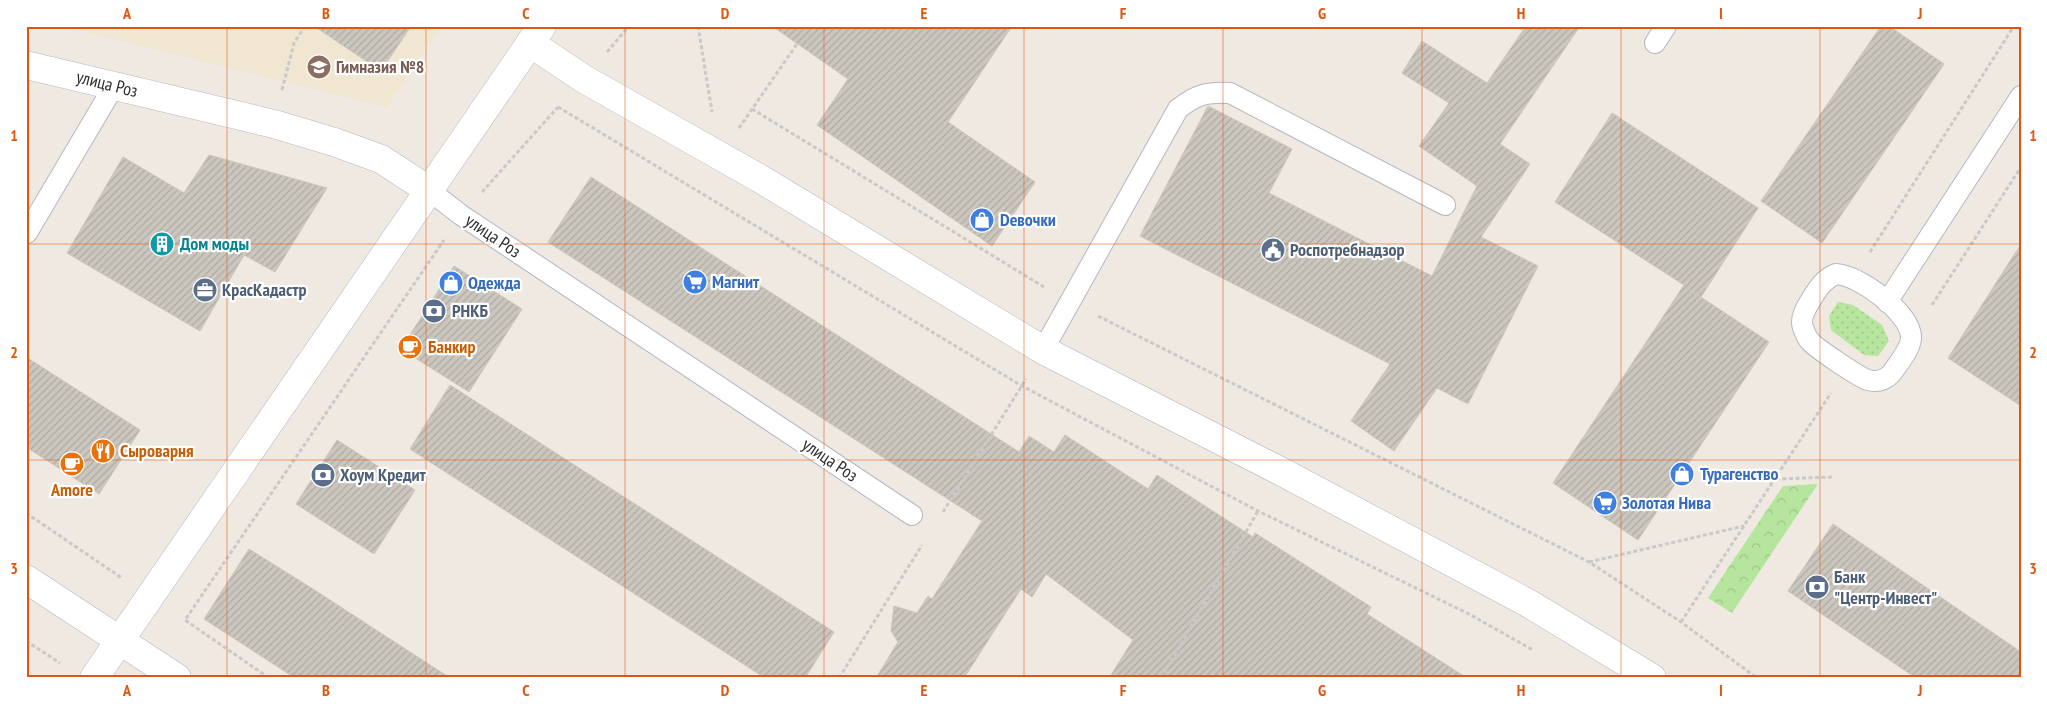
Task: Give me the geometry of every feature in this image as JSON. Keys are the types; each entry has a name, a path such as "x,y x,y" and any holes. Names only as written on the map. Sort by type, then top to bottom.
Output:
{"street":[{"path":"94,678 536,35 584,79 720,156 1044,350 1275,468 1502,589 1639,674"},
{"name":"улица Роз","path":"26,65 274,124 334,142 381,159 430,190"},
{"path":"26,579 177,678"}],"lane":[{"path":"1655,43 1666,26"},
{"path":"27,233 114,86"},
{"path":"1044,350 1178,109 1191,99 1210,92 1230,93 1445,205"},
{"path":"1887,302 2021,96"},
{"name":"улица Роз","path":"430,190 461,215 912,515"},
{"path":"1836,274 1853,278 1887,302 1896,309 1909,327 1911,337 1910,346 1893,372 1882,380 1866,380 1847,367 1809,339 1802,322 1805,309 1820,284 1828,277 1836,274"}],"path":[{"path":"274,124 294,43 305,26"},
{"path":"269,678 185,620 461,215 584,79 629,26"},
{"path":"698,26 720,156"},
{"path":"1853,278 2014,26"},
{"path":"720,156 797,44"},
{"path":"752,109 1069,302 1589,562 1681,622 1757,678"},
{"path":"1911,337 2021,167"},
{"path":"1681,622 1847,367"},
{"path":"1775,479 1834,477"},
{"path":"1161,678 1258,511"},
{"path":"26,513 125,580"},
{"path":"1589,562 1745,526"},
{"path":"26,641 60,663"}],"shaded area":[{"name":"Гимназия №8","path":"62,26 441,26 387,107"}],"green space":[{"path":"1838,302 1853,305 1882,325 1889,341 1878,356 1864,355 1831,330 1829,316"},
{"path":"1818,484 1732,613 1708,598 1783,486"}],"building":[{"path":"314,26 411,26 381,71"},
{"path":"772,26 1012,26 948,122 1035,182 992,246 817,125 848,79"},
{"name":"Роспотребнадзор","path":"1526,26 1580,26 1500,144 1530,164 1481,237 1538,266 1468,404 1437,388 1394,451 1351,421 1390,364 1140,236 1208,106 1292,149 1269,193 1432,276 1477,186 1419,146 1449,103 1402,73 1422,41 1487,83"},
{"path":"1881,26 1889,26 1944,64 1822,243 1761,201"},
{"path":"1612,113 1758,208 1701,297 1690,290 1769,342 1638,540 1553,483 1684,285 1555,202"},
{"name":"Дом моды","path":"209,155 327,188 275,272 244,255 200,331 67,253 123,157 184,193"},
{"path":"591,177 1019,452 1029,436 1054,452 1065,435 1148,489 1157,475 1253,537 1255,533 1371,607 1367,614 1467,678 1109,678 1133,640 1046,574 1032,597 1021,589 964,678 876,678 898,642 891,631 894,606 917,613 928,596 932,599 982,521 548,242"},
{"path":"2021,244 2021,406 1948,358"},
{"path":"454,266 522,309 469,392 401,349"},
{"path":"26,357 140,430 99,494 26,447"},
{"path":"450,385 834,632 805,678 765,678 410,449"},
{"path":"337,440 415,490 374,554 296,504"},
{"path":"1833,524 2021,652 2021,678 1916,678 1788,591"},
{"path":"249,549 450,678 295,678 204,619"}],"place":[{"name":"Гимназия №8","path":"319,67"},
{"name":"Dевочки","path":"982,220"},
{"name":"Дом моды","path":"162,244"},
{"name":"Роспотребнадзор","path":"1273,250"},
{"name":"Магнит","path":"695,282"},
{"name":"Одежда","path":"451,283"},
{"name":"КрасКадастр","path":"205,290"},
{"name":"РНКБ","path":"434,311"},
{"name":"Банкир","path":"410,347"},
{"name":"Сыроварня","path":"103,451"},
{"name":"Amore","path":"72,464"},
{"name":"Турагенство","path":"1682,474"},
{"name":"Хоум Кредит","path":"323,475"},
{"name":"Золотая Нива","path":"1605,503"},
{"name":"Банк \"Центр-Инвест\"","path":"1817,587"}]}
